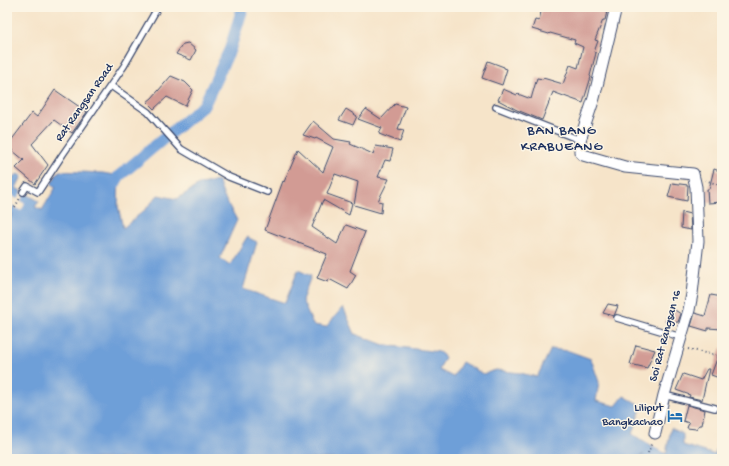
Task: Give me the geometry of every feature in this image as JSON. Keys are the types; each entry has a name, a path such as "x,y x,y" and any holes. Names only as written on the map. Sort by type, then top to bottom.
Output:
{"street":[{"path":"616,7 594,98 580,140 580,152 583,155 625,167 694,174"},
{"name":"Soi Rat Rangsan 16","path":"655,433 664,394 689,310 698,242 696,187 694,174"}],"lane":[{"name":"Rat Rangsan Road","path":"23,192 27,186 38,192 124,66 158,7"},
{"path":"111,86 148,112 181,148 228,177 267,192"},
{"path":"496,107 580,140"},
{"path":"617,318 679,342"},
{"path":"664,394 715,408"}],"path":[{"path":"694,174 707,181 722,186"},
{"path":"679,342 722,357"}],"water":[{"path":"59,171 103,173 119,176 118,206 123,228 146,209 158,195 177,199 200,184 218,181 224,197 237,220 220,258 230,265 247,237 257,242 243,289 285,303 298,270 311,276 302,300 313,325 326,327 343,307 355,334 384,345 439,352 445,357 439,370 453,377 462,362 483,374 496,370 537,377 551,349 569,351 591,359 599,382 596,401 616,406 624,396 642,406 632,434 666,454 671,428 683,434 683,445 715,455 716,449 722,450 722,459 7,459 7,174 13,178 17,174 22,176 16,188 39,201 35,207 42,210 56,187 51,184"}],"pier":[{"path":"22,191 25,193 21,201 25,204 21,211 7,202 11,195 17,199"}],"building":[{"path":"542,7 608,7 605,20 603,20 595,40 598,41 594,52 596,53 591,77 583,103 553,92 542,120 517,110 498,100 503,89 531,99 537,78 543,78 563,84 570,65 578,68 583,47 574,43 575,40 532,29 535,20 539,21"},
{"path":"188,43 196,50 191,60 176,54 183,44"},
{"path":"488,61 507,69 502,85 482,78"},
{"path":"171,76 185,82 193,90 185,106 167,97 154,109 147,102"},
{"path":"55,90 87,112 72,133 54,120 32,144 48,165 35,184 16,168 24,160 7,146 32,113 37,117"},
{"path":"395,104 406,107 398,129 404,130 400,142 379,134 382,128 358,119 366,109 381,119"},
{"path":"346,109 357,116 353,125 339,120"},
{"path":"313,121 334,139 351,142 350,144 373,154 376,146 393,149 390,161 385,160 378,177 389,179 378,201 382,202 381,213 354,205 358,182 335,174 327,194 352,203 349,215 323,200 312,227 337,244 346,225 365,232 350,271 356,275 348,289 329,279 328,282 317,278 327,254 265,230 283,181 284,182 298,149 323,172 333,147 316,138 303,135"},
{"path":"714,169 722,172 722,202 708,203 707,189 709,189"},
{"path":"672,183 688,185 687,201 668,197"},
{"path":"682,212 690,214 691,230 681,228"},
{"path":"711,295 722,297 722,329 708,328 708,331 691,326 695,313 705,316"},
{"path":"608,304 618,306 614,316 603,313"},
{"path":"673,309 681,314 678,322 676,322 674,326 665,322"},
{"path":"636,345 655,350 647,368 630,364"},
{"path":"722,348 722,379 711,375"},
{"path":"707,369 709,369 702,400 689,397 690,395 676,390 683,374 701,380"},
{"path":"687,405 705,410 702,425 699,425 696,429 687,428 689,423 683,421"}],"waterway":[{"path":"111,190 119,176 204,105 230,49 243,7"}],"ferry route":[{"path":"7,226 15,207"},
{"path":"631,459 648,453"}],"place":[{"name":"Liliput Bangkachao","path":"675,416"}],"district":[{"name":"BAN BANG KRABUEANG","path":"562,140"}]}
